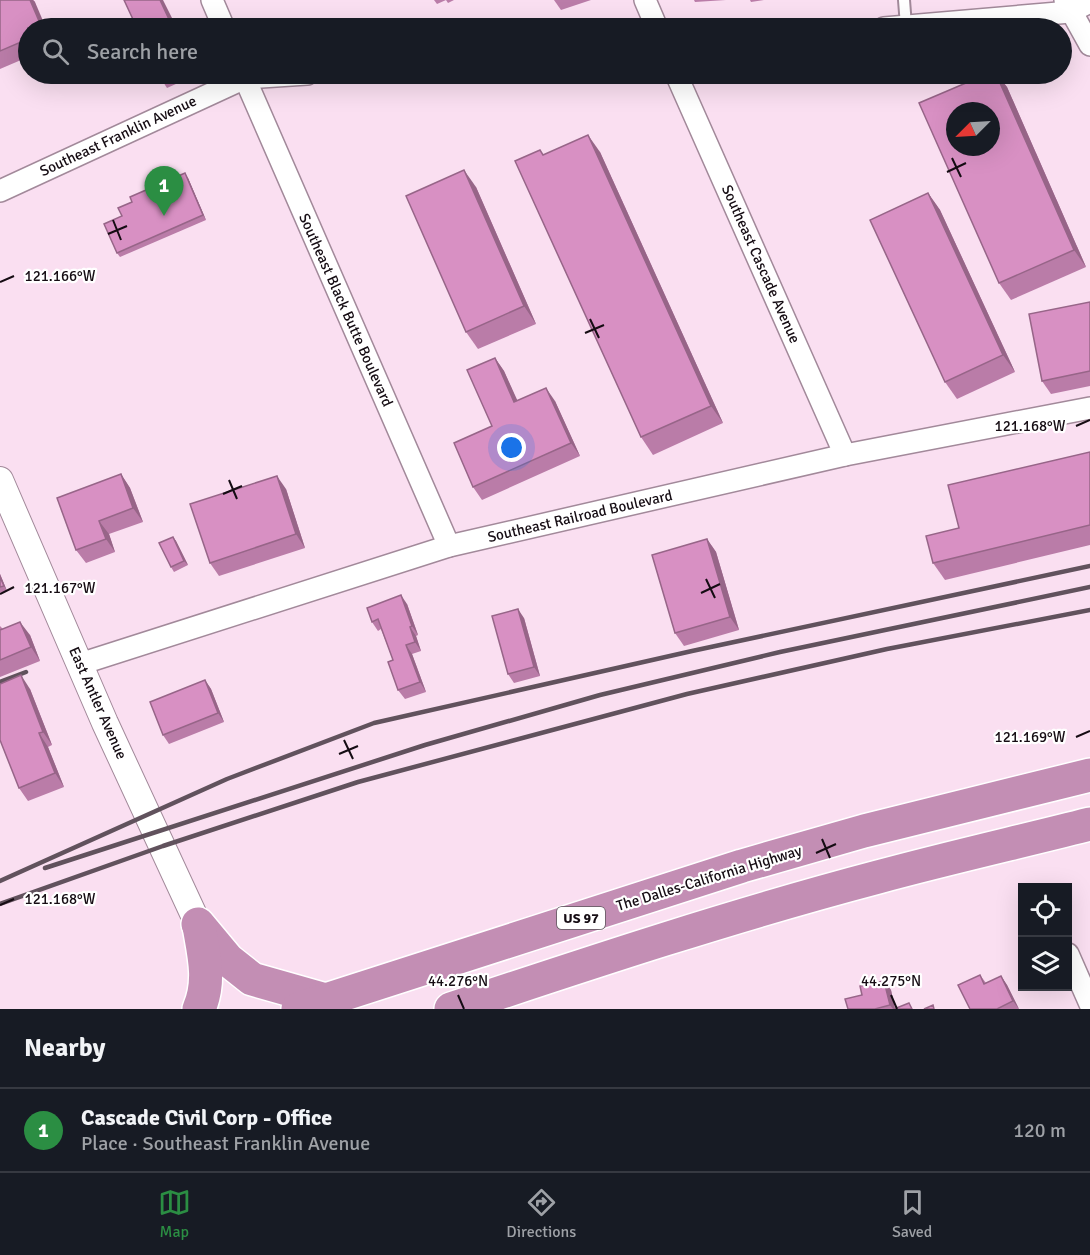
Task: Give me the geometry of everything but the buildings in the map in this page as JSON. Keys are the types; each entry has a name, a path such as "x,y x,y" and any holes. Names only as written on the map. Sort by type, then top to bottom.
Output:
{"highway":[{"name":"The Dalles-California Highway","path":"312,1004 742,866 864,831 1090,775"},
{"path":"451,1009 758,911 877,877 1090,824"},
{"path":"198,924 228,960 252,979 312,1004"},
{"path":"198,924 206,974 206,994 199,1009"}],"street":[{"path":"212,0 220,18"},
{"path":"645,0 653,18"},
{"path":"970,18 1090,2"},
{"path":"1067,6 1090,45"},
{"name":"Southeast Franklin Avenue","path":"0,191 227,84"},
{"name":"Southeast Black Butte Boulevard","path":"247,84 449,546"},
{"name":"Southeast Cascade Avenue","path":"680,84 845,455"},
{"name":"Southeast Railroad Boulevard","path":"80,664 449,546 845,455 1090,408"},
{"name":"East Antler Avenue","path":"0,480 6,512 80,664 198,924"},
{"path":"1072,963 1090,1004"}],"lane":[{"path":"904,0 905,18"}],"railway":[{"path":"0,881 227,779 374,723 692,651 1090,566"},
{"path":"45,868 425,745 600,695 780,652 1090,587"},
{"path":"0,904 163,846 358,782 687,694 887,649 1090,610"},
{"path":"0,682 26,672"}],"place":[{"name":"Cascade Civil Corp - Office","path":"164,216"}]}
